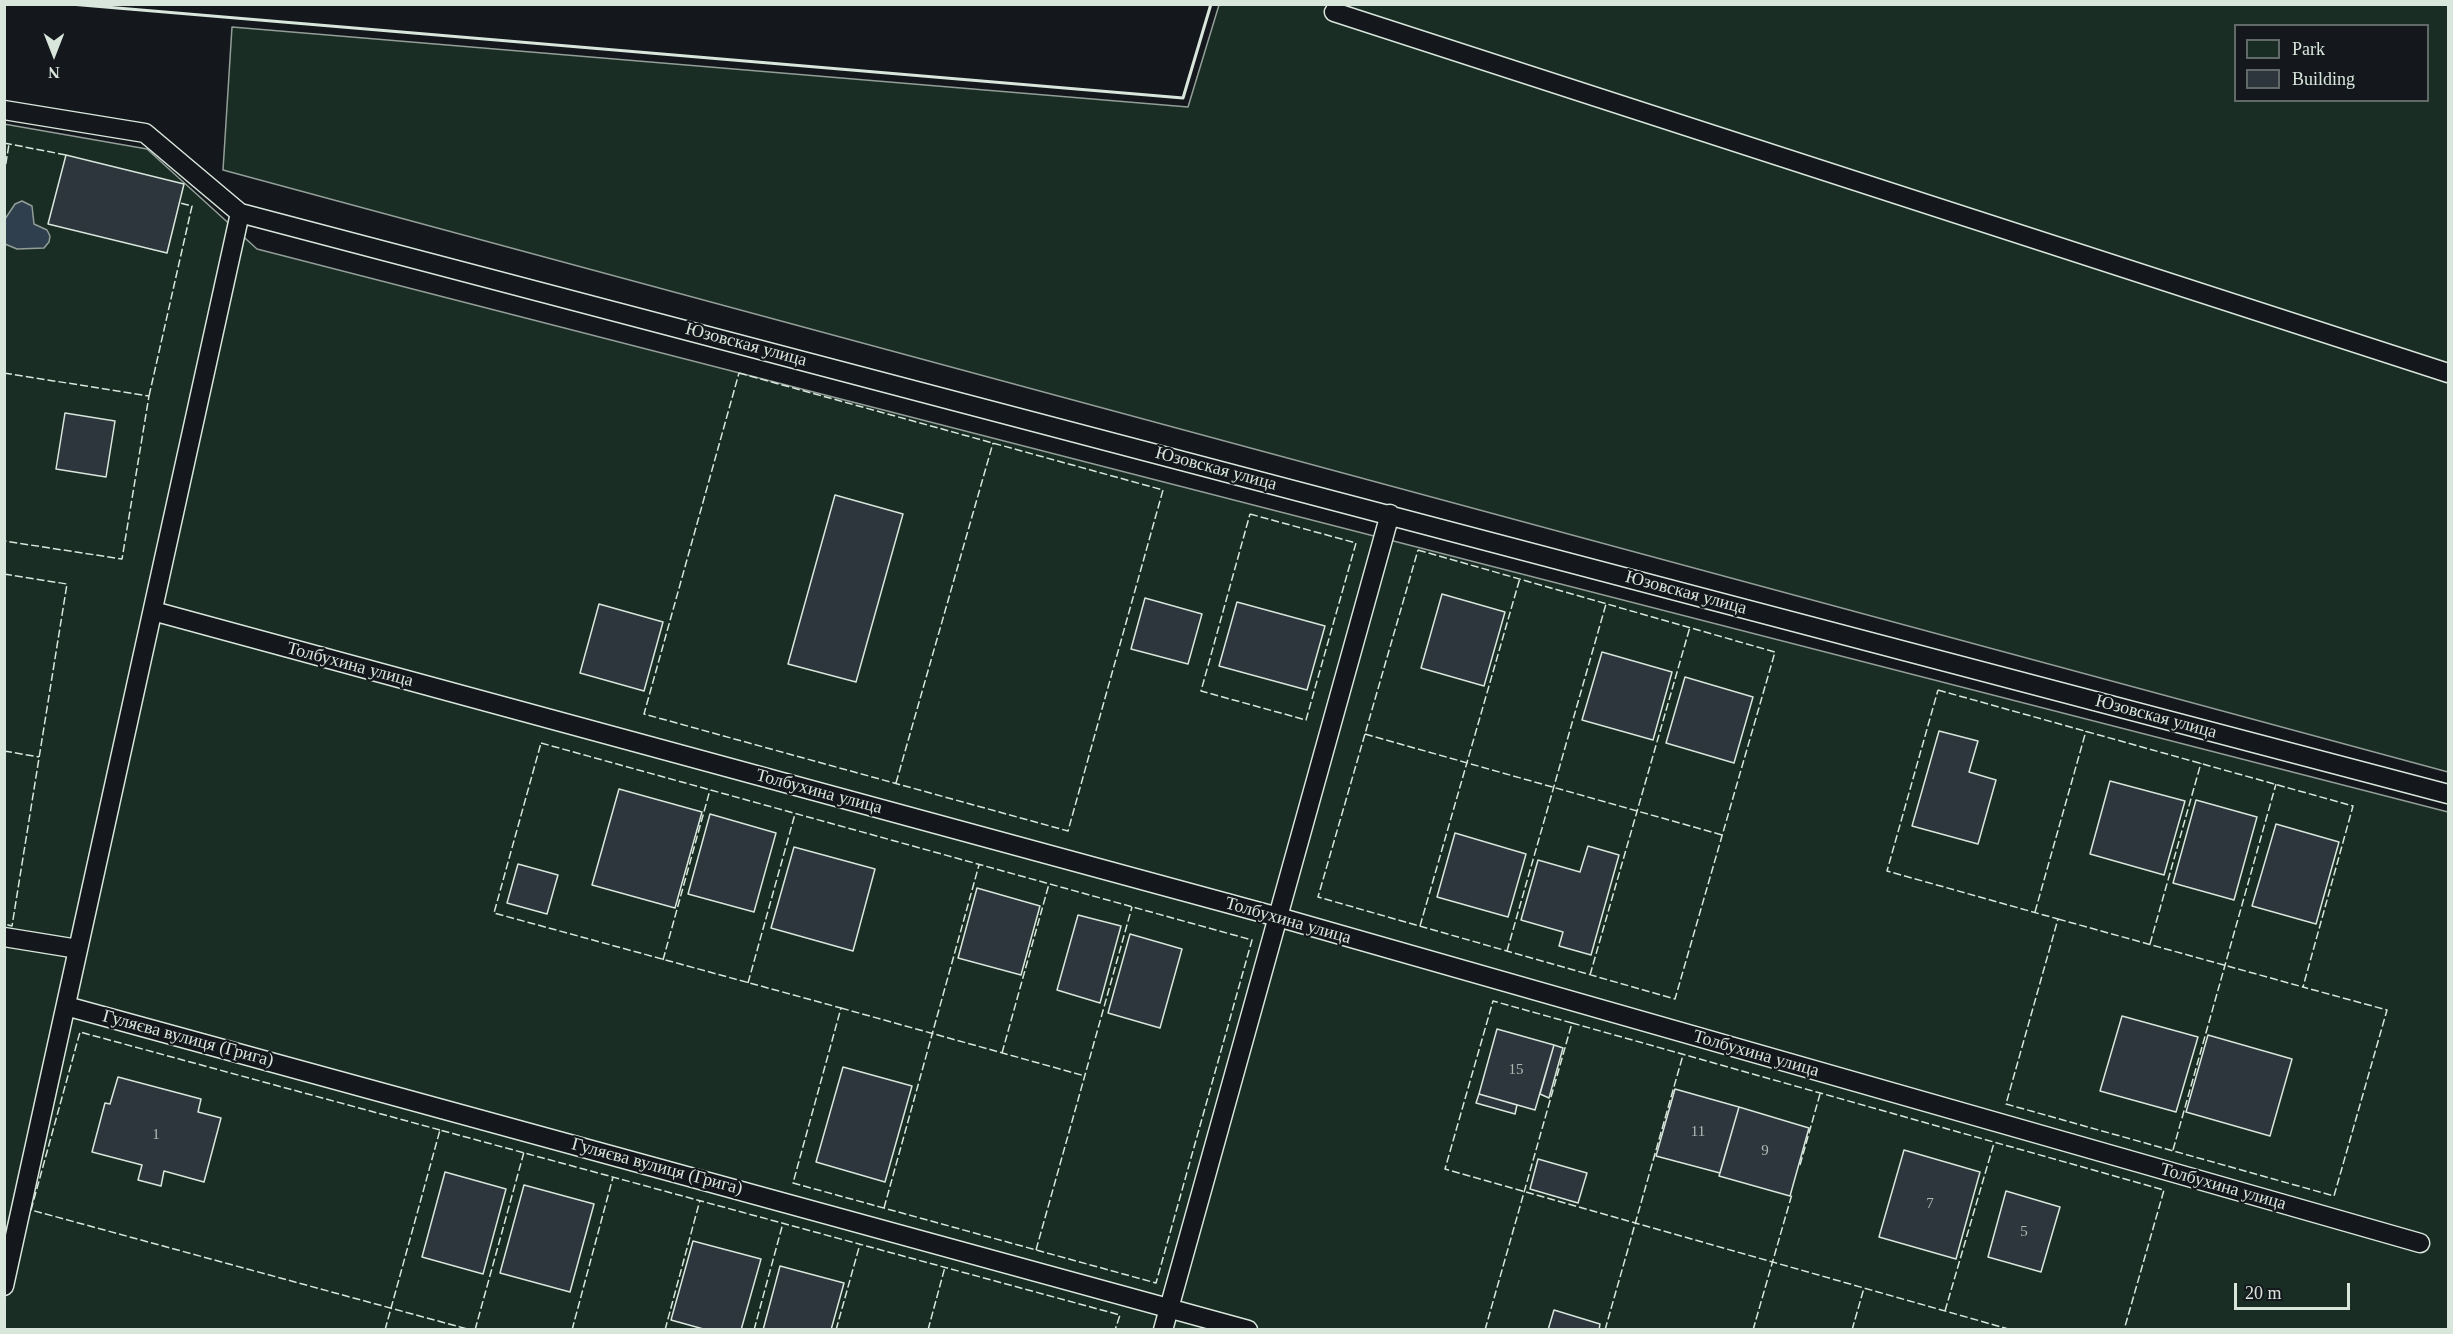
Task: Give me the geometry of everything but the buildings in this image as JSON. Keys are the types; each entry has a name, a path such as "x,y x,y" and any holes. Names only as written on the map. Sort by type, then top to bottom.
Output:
{"lane":[{"path":"1334,12 2448,373"},
{"name":"Юзовская улица","path":"4,110 145,133 240,213 2448,794"},
{"path":"4,1286 240,213"},
{"path":"1163,1329 1390,514"},
{"name":"Толбухина улица","path":"153,610 1278,917 2420,1243"},
{"path":"4,937 78,949"},
{"name":"Гуляєва вулиця (Грига)","path":"66,1006 1248,1329"}],"green space":[{"path":"1219,5 2448,5 2448,772 223,170 232,27 1188,107"},
{"path":"4,124 147,149 257,249 2448,812 2448,1329 5,1329"}],"water":[{"path":"22,201 32,206 34,224 47,230 50,236 44,248 17,249 5,244 5,219 15,204"}],"fence":[{"path":"4,143 66,155"},
{"path":"4,175 9,144"},
{"path":"149,396 192,206 180,203"},
{"path":"4,373 149,396 122,559 4,541"},
{"path":"739,373 1163,490 1068,831 644,714 739,373"},
{"path":"896,783 993,443"},
{"path":"1250,514 1356,543 1306,720 1201,691 1250,514"},
{"path":"1418,550 1775,652 1675,999 1318,897 1418,550"},
{"path":"4,574 67,584 12,926 4,924"},
{"path":"1420,926 1520,578"},
{"path":"1507,951 1606,604"},
{"path":"1590,975 1690,627"},
{"path":"1938,690 2353,806 2303,987 2387,1010 2334,1196 2006,1104 2058,919 1887,871 1938,690"},
{"path":"2035,912 2086,731"},
{"path":"1365,734 1722,835"},
{"path":"541,743 1252,940 1156,1283 793,1183 841,1008 494,913 541,743"},
{"path":"4,751 39,757"},
{"path":"2150,944 2201,763"},
{"path":"2173,1150 2276,784"},
{"path":"663,960 710,790"},
{"path":"748,983 795,814"},
{"path":"884,1208 979,865"},
{"path":"1002,1053 1049,884"},
{"path":"1036,1250 1132,907"},
{"path":"2058,919 2303,987"},
{"path":"1572,1023 1493,1001 1445,1169 2012,1330"},
{"path":"841,1008 1085,1076"},
{"path":"1485,1330 1572,1023 2164,1190 2124,1330"},
{"path":"440,1130 80,1032 31,1210 471,1330"},
{"path":"1605,1330 1683,1055"},
{"path":"1800,1165 1820,1094"},
{"path":"385,1330 440,1130 1120,1315 1115,1330"},
{"path":"1945,1311 1994,1143"},
{"path":"475,1330 524,1152"},
{"path":"572,1330 613,1177"},
{"path":"1753,1330 1792,1194"},
{"path":"665,1330 700,1200"},
{"path":"754,1330 783,1223"},
{"path":"836,1330 860,1244"},
{"path":"928,1330 945,1267"},
{"path":"1852,1330 1864,1288"}],"wall":[{"path":"70,4 1183,98 1211,4"}]}
